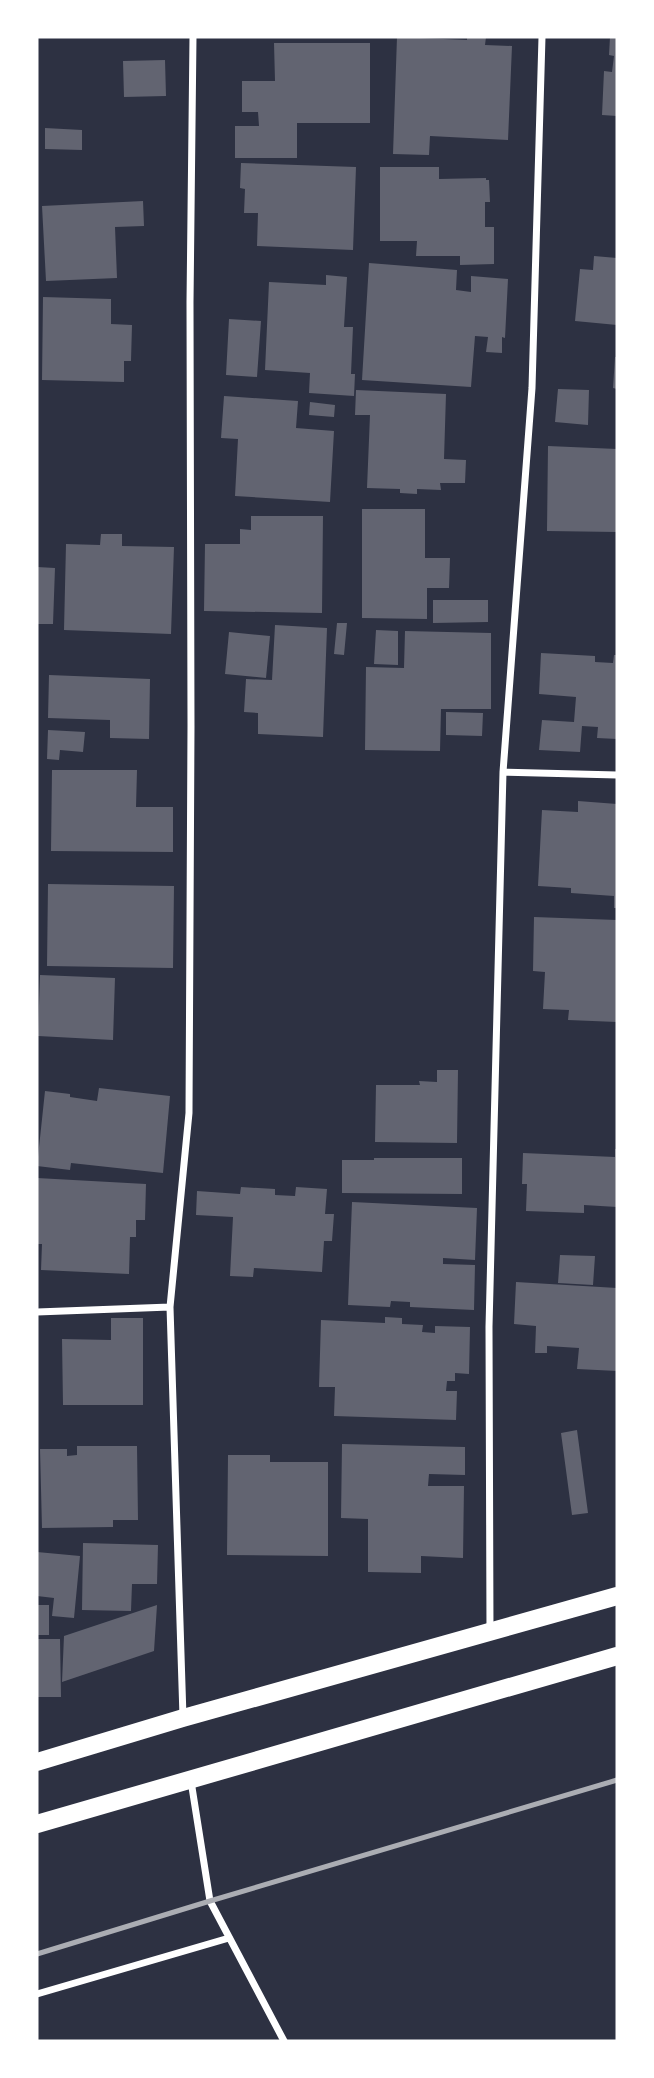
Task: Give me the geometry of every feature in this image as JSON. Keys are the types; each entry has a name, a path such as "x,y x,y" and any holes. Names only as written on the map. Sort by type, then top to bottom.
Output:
{"main road":[{"path":"37,1762 183,1718 617,1596"},
{"path":"37,1824 617,1656"}],"street":[{"path":"183,1718 170,1307 189,1113 193,37"},
{"path":"490,1632 489,1327 503,772 532,388 542,37"},
{"path":"503,772 617,775"},
{"path":"37,1312 170,1307"},
{"path":"191,1780 210,1901 284,2041"},
{"path":"37,1994 229,1938"}],"building":[{"path":"397,37 467,40 467,37 486,37 485,45 512,46 508,140 430,136 429,155 393,154"},
{"path":"610,37 617,37 617,116 602,115 604,71 612,72 614,56 609,55"},
{"path":"274,43 370,43 370,123 297,123 297,158 235,158 235,126 259,126 258,112 242,112 242,81 275,81"},
{"path":"165,60 166,96 124,97 123,61"},
{"path":"45,128 82,130 82,150 45,149"},
{"path":"241,163 356,167 353,250 257,246 258,213 244,213 245,189 240,188"},
{"path":"380,167 439,167 439,179 489,180 490,202 485,202 485,227 494,227 494,264 460,265 460,256 416,256 417,241 380,241"},
{"path":"143,201 144,226 115,227 117,278 46,281 42,206"},
{"path":"594,256 617,258 617,325 575,321 580,269 593,270"},
{"path":"369,263 457,270 456,290 471,292 471,276 508,279 502,353 486,352 488,337 475,336 471,387 362,380"},
{"path":"326,275 347,277 344,327 353,327 351,374 355,374 354,396 309,393 310,373 265,370 269,282 326,285"},
{"path":"43,297 111,299 111,324 132,325 131,361 124,361 124,382 42,380"},
{"path":"229,319 261,321 257,377 226,375"},
{"path":"617,357 617,389 613,388"},
{"path":"558,389 589,390 588,425 555,422"},
{"path":"356,390 446,394 444,459 466,460 465,483 440,483 441,490 417,489 417,494 400,493 400,489 367,488 370,415 355,415"},
{"path":"224,396 298,401 296,428 334,431 330,502 235,496 238,439 221,438"},
{"path":"310,402 335,405 334,417 309,415"},
{"path":"548,446 617,449 617,532 547,531"},
{"path":"362,509 425,509 425,558 450,558 449,588 427,588 427,619 362,618"},
{"path":"251,516 323,516 322,613 204,611 205,544 240,544 240,529 251,530"},
{"path":"101,534 122,534 122,546 174,547 171,634 64,630 66,544 100,545"},
{"path":"37,567 55,568 53,624 37,624"},
{"path":"433,600 488,600 488,622 433,623"},
{"path":"337,623 347,623 344,655 334,654"},
{"path":"275,625 327,628 323,737 258,734 258,713 244,712 246,679 272,680"},
{"path":"376,630 398,631 398,665 374,664"},
{"path":"405,631 491,633 491,709 441,709 440,751 365,750 366,667 404,668"},
{"path":"229,632 270,636 266,678 225,674"},
{"path":"541,653 595,656 595,662 613,663 614,655 617,655 617,739 597,738 598,727 582,726 580,752 539,750 542,720 574,722 576,697 539,694"},
{"path":"49,675 150,679 149,739 110,738 110,720 48,718"},
{"path":"446,712 483,713 482,736 446,735"},
{"path":"48,730 85,732 83,752 60,750 59,760 47,759"},
{"path":"52,770 137,770 136,807 173,807 173,852 51,851"},
{"path":"578,801 617,804 617,908 614,908 614,896 571,893 571,888 538,886 542,810 578,812"},
{"path":"48,884 174,886 173,968 47,966"},
{"path":"534,917 617,920 617,1022 568,1020 569,1010 543,1009 545,972 533,971"},
{"path":"40,975 115,978 113,1040 38,1036"},
{"path":"437,1070 458,1070 457,1143 375,1142 376,1085 420,1085 419,1081 437,1082"},
{"path":"99,1088 170,1096 163,1173 71,1163 70,1170 37,1166 45,1091 97,1101"},
{"path":"615,1149 617,1207 584,1205 584,1213 526,1211 527,1184 522,1184 523,1153 615,1157"},
{"path":"462,1158 462,1194 342,1193 342,1160"},
{"path":"37,1178 146,1184 145,1220 136,1220 136,1237 130,1237 129,1274 41,1270 42,1244 37,1244"},
{"path":"241,1187 275,1189 275,1195 295,1196 296,1187 327,1189 325,1214 334,1214 332,1241 324,1241 322,1272 254,1268 253,1277 230,1276 233,1217 196,1215 197,1191 240,1194"},
{"path":"352,1202 477,1208 475,1260 443,1258 443,1264 475,1265 474,1310 410,1307 410,1302 391,1301 390,1307 348,1305"},
{"path":"560,1255 595,1256 593,1285 558,1283"},
{"path":"516,1282 617,1288 617,1371 577,1369 579,1348 547,1346 547,1353 535,1353 536,1326 514,1324"},
{"path":"385,1317 402,1318 402,1324 423,1325 422,1332 435,1333 435,1326 470,1327 469,1374 455,1373 455,1381 447,1381 446,1391 457,1391 456,1420 334,1416 335,1387 319,1387 321,1320 385,1323"},
{"path":"111,1318 143,1318 143,1405 63,1405 62,1339 111,1340"},
{"path":"577,1430 588,1513 572,1515 561,1433"},
{"path":"342,1444 465,1447 465,1475 429,1474 428,1486 464,1486 463,1558 421,1556 421,1573 368,1572 368,1519 341,1518"},
{"path":"77,1446 137,1446 138,1520 113,1520 113,1527 42,1528 40,1449 67,1449 67,1456 77,1455"},
{"path":"228,1455 270,1455 270,1462 328,1462 328,1556 227,1555"},
{"path":"83,1543 158,1545 157,1584 132,1584 131,1611 82,1610"},
{"path":"37,1552 80,1556 74,1618 52,1616 54,1598 37,1596"},
{"path":"37,1605 49,1605 49,1635 37,1635"},
{"path":"157,1605 154,1651 62,1682 64,1636"},
{"path":"37,1639 60,1639 61,1697 37,1697"}],"railway":[{"path":"37,1954 617,1780"}]}
